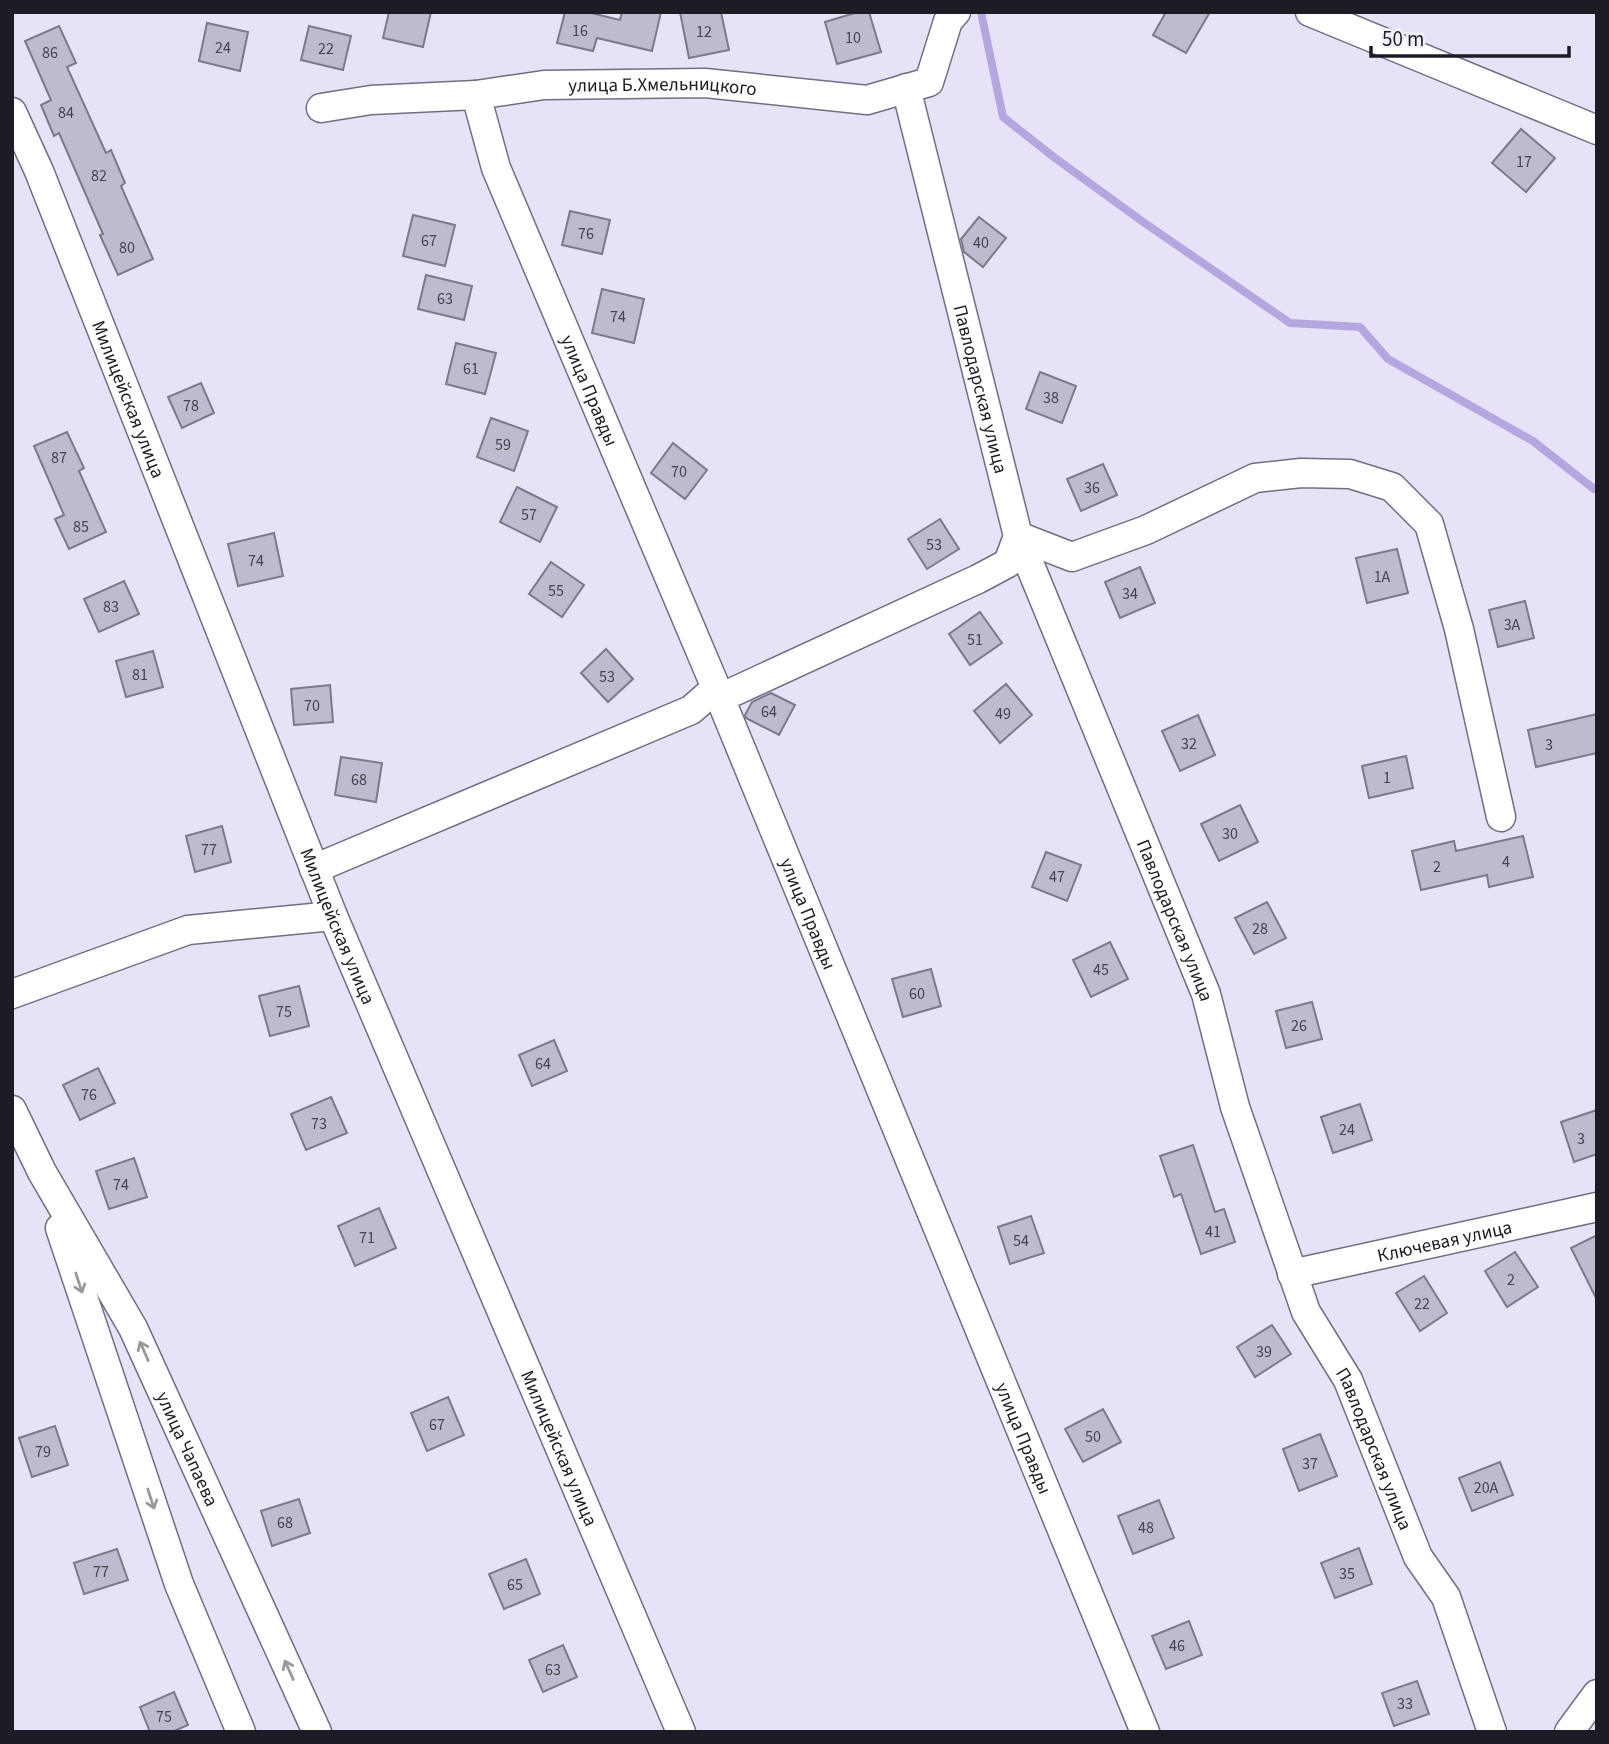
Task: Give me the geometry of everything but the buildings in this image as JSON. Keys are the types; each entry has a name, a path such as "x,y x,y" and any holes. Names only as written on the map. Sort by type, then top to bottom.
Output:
{"street":[{"name":"улица Б.Хмельницкого","path":"321,108 371,100 476,95 544,85 705,83 867,100 929,82 948,21 956,12"},
{"path":"1310,12 1597,130"},
{"name":"Павлодарская улица","path":"906,88 1018,536 1206,994 1235,1107 1306,1312 1349,1380 1418,1557 1446,1597 1492,1732"},
{"name":"улица Правды","path":"476,95 496,168 718,693 1145,1732"},
{"name":"Милицейская улица","path":"12,112 39,171 333,916 681,1732"},
{"path":"314,869 691,710 718,693 965,584 1008,562 1018,536 1072,557 1146,530 1255,478 1301,473 1350,474 1392,487 1429,524 1460,629 1501,817"},
{"path":"12,994 188,930 333,916"},
{"name":"улица Чапаева","path":"12,1111 42,1172 133,1328 317,1732"},
{"name":"улица Чапаева","path":"42,1172 179,1584 242,1732"},
{"name":"Ключевая улица","path":"1292,1274 1597,1207"},
{"path":"1569,1732 1597,1694"}],"waterway":[{"path":"981,12 1003,117 1055,158 1290,323 1360,327 1388,359 1533,441 1597,489"}]}
